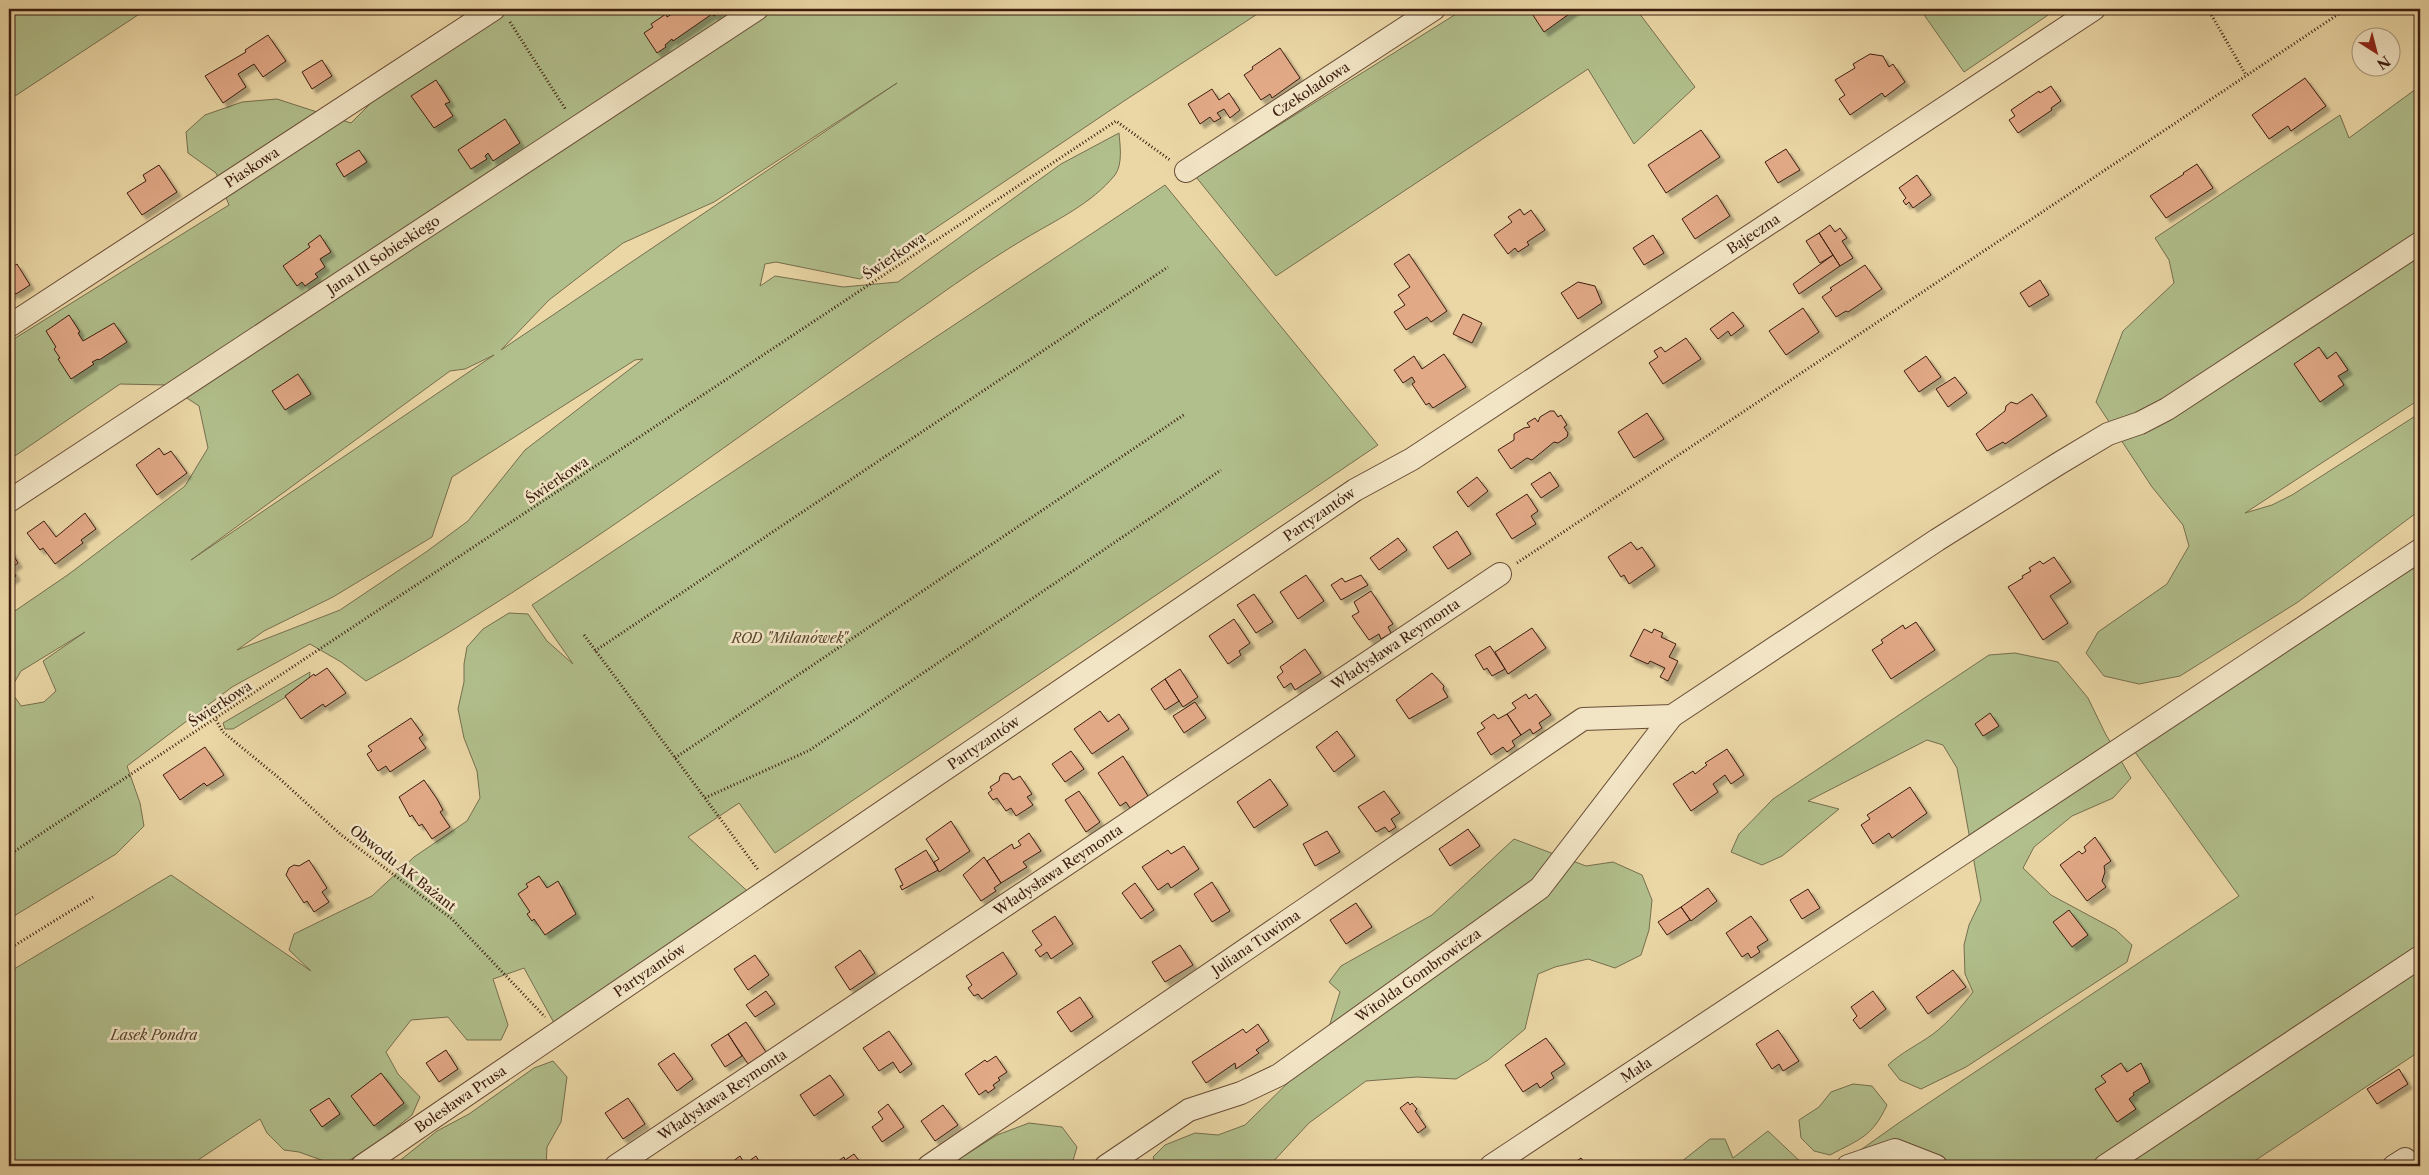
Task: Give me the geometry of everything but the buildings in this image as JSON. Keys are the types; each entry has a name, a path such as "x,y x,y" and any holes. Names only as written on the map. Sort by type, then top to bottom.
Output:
{"street":[{"name":"Jana III Sobieskiego","path":"9,501 758,9"},
{"name":"Czekoladowa","path":"1186,171 1434,9"},
{"name":"Bajeczna","path":"1412,459 2094,9"},
{"name":"Piaskowa","path":"9,326 500,13"},
{"path":"1672,716 2026,484 2108,434 2140,423 2166,410 2420,243"},
{"name":"Partyzantów","path":"559,1032 1347,495 1412,459"},
{"name":"Mała","path":"1491,1166 1779,973 2420,550"},
{"name":"Władysława Reymonta","path":"616,1166 1500,574"},
{"name":"Juliana Tuwima","path":"929,1166 1583,719 1672,716"},
{"name":"Witolda Gombrowicza","path":"1106,1166 1189,1110 1240,1093 1279,1075 1540,888 1672,716"},
{"path":"2105,1166 2420,957"},
{"name":"Bolesława Prusa","path":"362,1166 559,1032"},
{"path":"1848,1166 1895,1150 1936,1166"}],"path":[{"path":"2208,9 2246,75"},
{"path":"1500,574 2346,9"},
{"path":"500,13 577,127"},
{"name":"Świerkowa","path":"9,855 216,720 1116,121 1186,171"},
{"path":"595,651 1168,267"},
{"path":"675,758 1185,414"},
{"path":"705,798 810,750 1221,470"},
{"path":"584,635 771,887"},
{"name":"Obwodu AK Bażant","path":"216,720 223,732 279,778 340,834 452,919 559,1032"},
{"path":"9,949 93,897"}],"green space":[{"path":"9,9 147,9 9,100"},
{"path":"510,9 1265,9 1124,101 860,279 776,262 765,264 760,286 775,276 843,287 898,282 1061,164 1119,133 1120,154 1118,171 1106,185 1085,203 978,268 653,498 512,593 366,681 341,662 310,644 232,687 127,766 140,803 144,826 116,854 9,919 9,615 69,574 185,486 208,448 199,406 167,385 120,384 9,460 9,342 229,205 216,173 188,153 186,132 205,115 242,102 277,99 351,123 378,96","holes":["897,83 501,350 549,300 623,243 714,202","494,355 191,560 450,371 465,369","643,359 525,450 468,521 426,552 340,610 237,650 264,631 333,597 432,537 452,477 635,360","85,632 43,661 56,691 44,702 21,706 10,690 21,671"]},
{"path":"1464,9 1636,9 1695,87 1634,144 1588,69 1276,276 1196,177"},
{"path":"1920,9 2057,9 1964,72"},
{"path":"2420,86 2420,399 2245,513 2272,505 2292,495 2420,413 2420,510 2298,602 2180,676 2139,684 2104,676 2086,653 2098,632 2167,584 2189,546 2183,525 2152,487 2096,402 2123,331 2174,283 2169,260 2155,238 2340,115 2349,138"},
{"path":"1165,185 1378,445 775,853 739,803 688,837 755,898 559,1032 524,968 493,979 508,1025 501,1040 467,1040 448,1017 411,1020 386,1052 398,1074 420,1097 412,1115 369,1150 338,1166 299,1152 284,1150 267,1133 260,1119 198,1160 202,1166 9,1166 9,972 171,875 311,971 289,950 294,934 372,896 414,857 467,821 480,798 477,771 464,738 458,709 464,682 464,664 467,647 483,629 509,613 528,614 547,641 573,664 532,605"},
{"path":"2420,564 2420,1051 2247,1166 1838,1166 1900,1122 2239,896 2132,748"},
{"path":"2015,653 2058,662 2088,698 2105,733 2131,778 2113,798 2072,816 2034,847 2023,868 2051,895 2116,930 2132,945 2127,962 1966,1067 1921,1089 1900,1080 1888,1065 1939,1029 1973,992 1965,974 1964,945 1969,925 1981,900 1957,768 1943,745 1927,740 1808,801 1839,809 1782,856 1762,865 1731,852 1739,834 1773,799 1989,655"},
{"path":"310,672 309,683 233,729 225,729 223,723"},
{"path":"1514,839 1586,866 1613,862 1642,875 1652,900 1649,930 1641,955 1615,968 1588,959 1555,967 1538,974 1525,1029 1488,1060 1456,1079 1417,1077 1366,1081 1309,1123 1269,1166 1156,1166 1153,1157 1165,1145 1195,1133 1218,1135 1245,1125 1310,1061 1324,1043 1340,992 1329,982 1341,966 1432,915"},
{"path":"553,1061 567,1077 561,1122 547,1147 546,1166 393,1166 437,1131 469,1114 534,1068"},
{"path":"1853,1084 1872,1086 1887,1105 1881,1116 1864,1136 1830,1155 1814,1151 1801,1138 1799,1120 1819,1107 1831,1092"},
{"path":"1029,1123 1062,1127 1077,1147 1070,1166 948,1166 997,1135"},
{"path":"1768,1131 1805,1166 1676,1166 1710,1139 1725,1139 1733,1158"}],"park label":[{"name":"ROD \"Milanówek\"","path":"789,638"},
{"name":"Lasek Pondra","path":"154,1035"}]}
